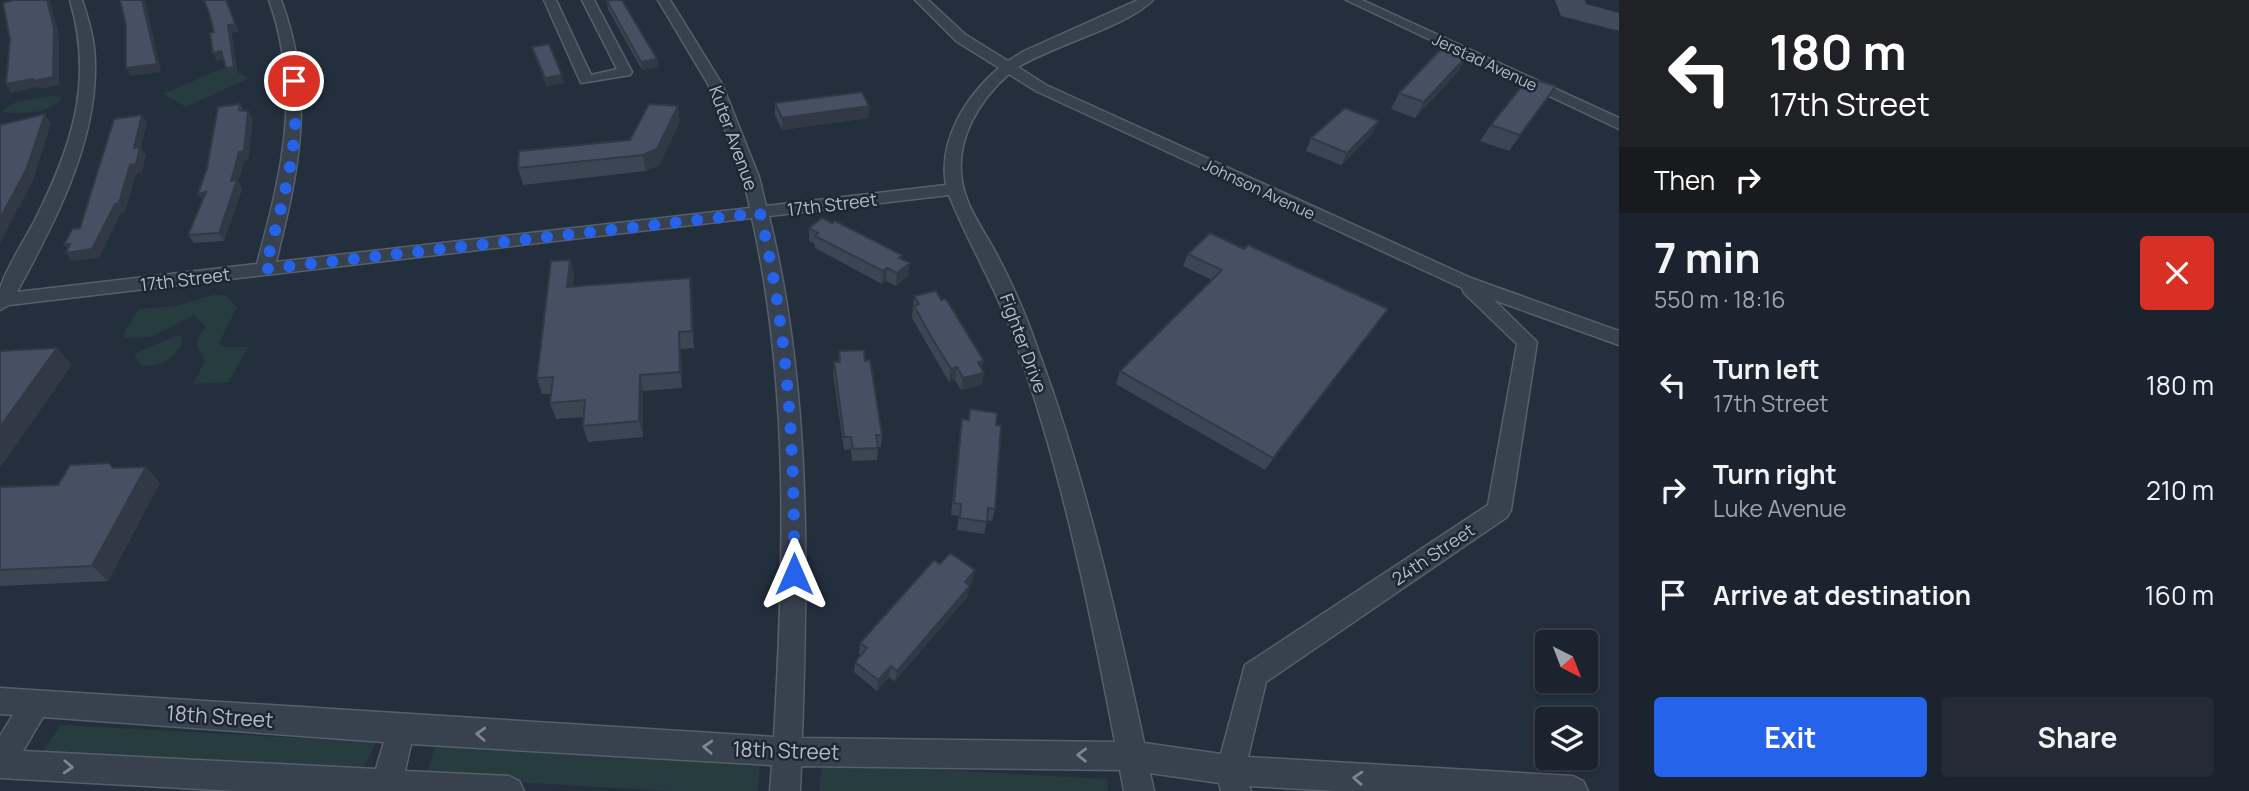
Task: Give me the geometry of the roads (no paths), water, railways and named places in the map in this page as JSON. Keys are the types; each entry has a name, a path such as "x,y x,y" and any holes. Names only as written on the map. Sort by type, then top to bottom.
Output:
{"street":[{"path":"1,301 66,175 81,122 87,76 87,50 76,0"},
{"path":"265,269 283,201 294,113 291,56 275,0"},
{"path":"550,0 586,80 625,72 590,0"},
{"name":"Kuter Avenue","path":"664,0 695,48 715,86 750,174 774,272 794,480 794,612 785,791"},
{"name":"Johnson Avenue","path":"921,0 961,38 1041,88 1464,282 1619,338"},
{"name":"Fighter Drive","path":"1139,791 1102,610 1060,448 1031,357 998,274 955,189 955,145 974,102 1010,68 1048,44 1119,15 1147,0"},
{"name":"Jerstad Avenue","path":"1352,0 1619,124"},
{"name":"17th Street","path":"1,301 955,189"},
{"name":"24th Street","path":"1234,780 1254,674 1499,510 1527,342 1464,282"},
{"name":"18th Street","path":"0,701 787,752 1132,756 1234,780 1573,791"},
{"path":"37,702 0,763 509,791"},
{"path":"387,783 401,729"}]}
